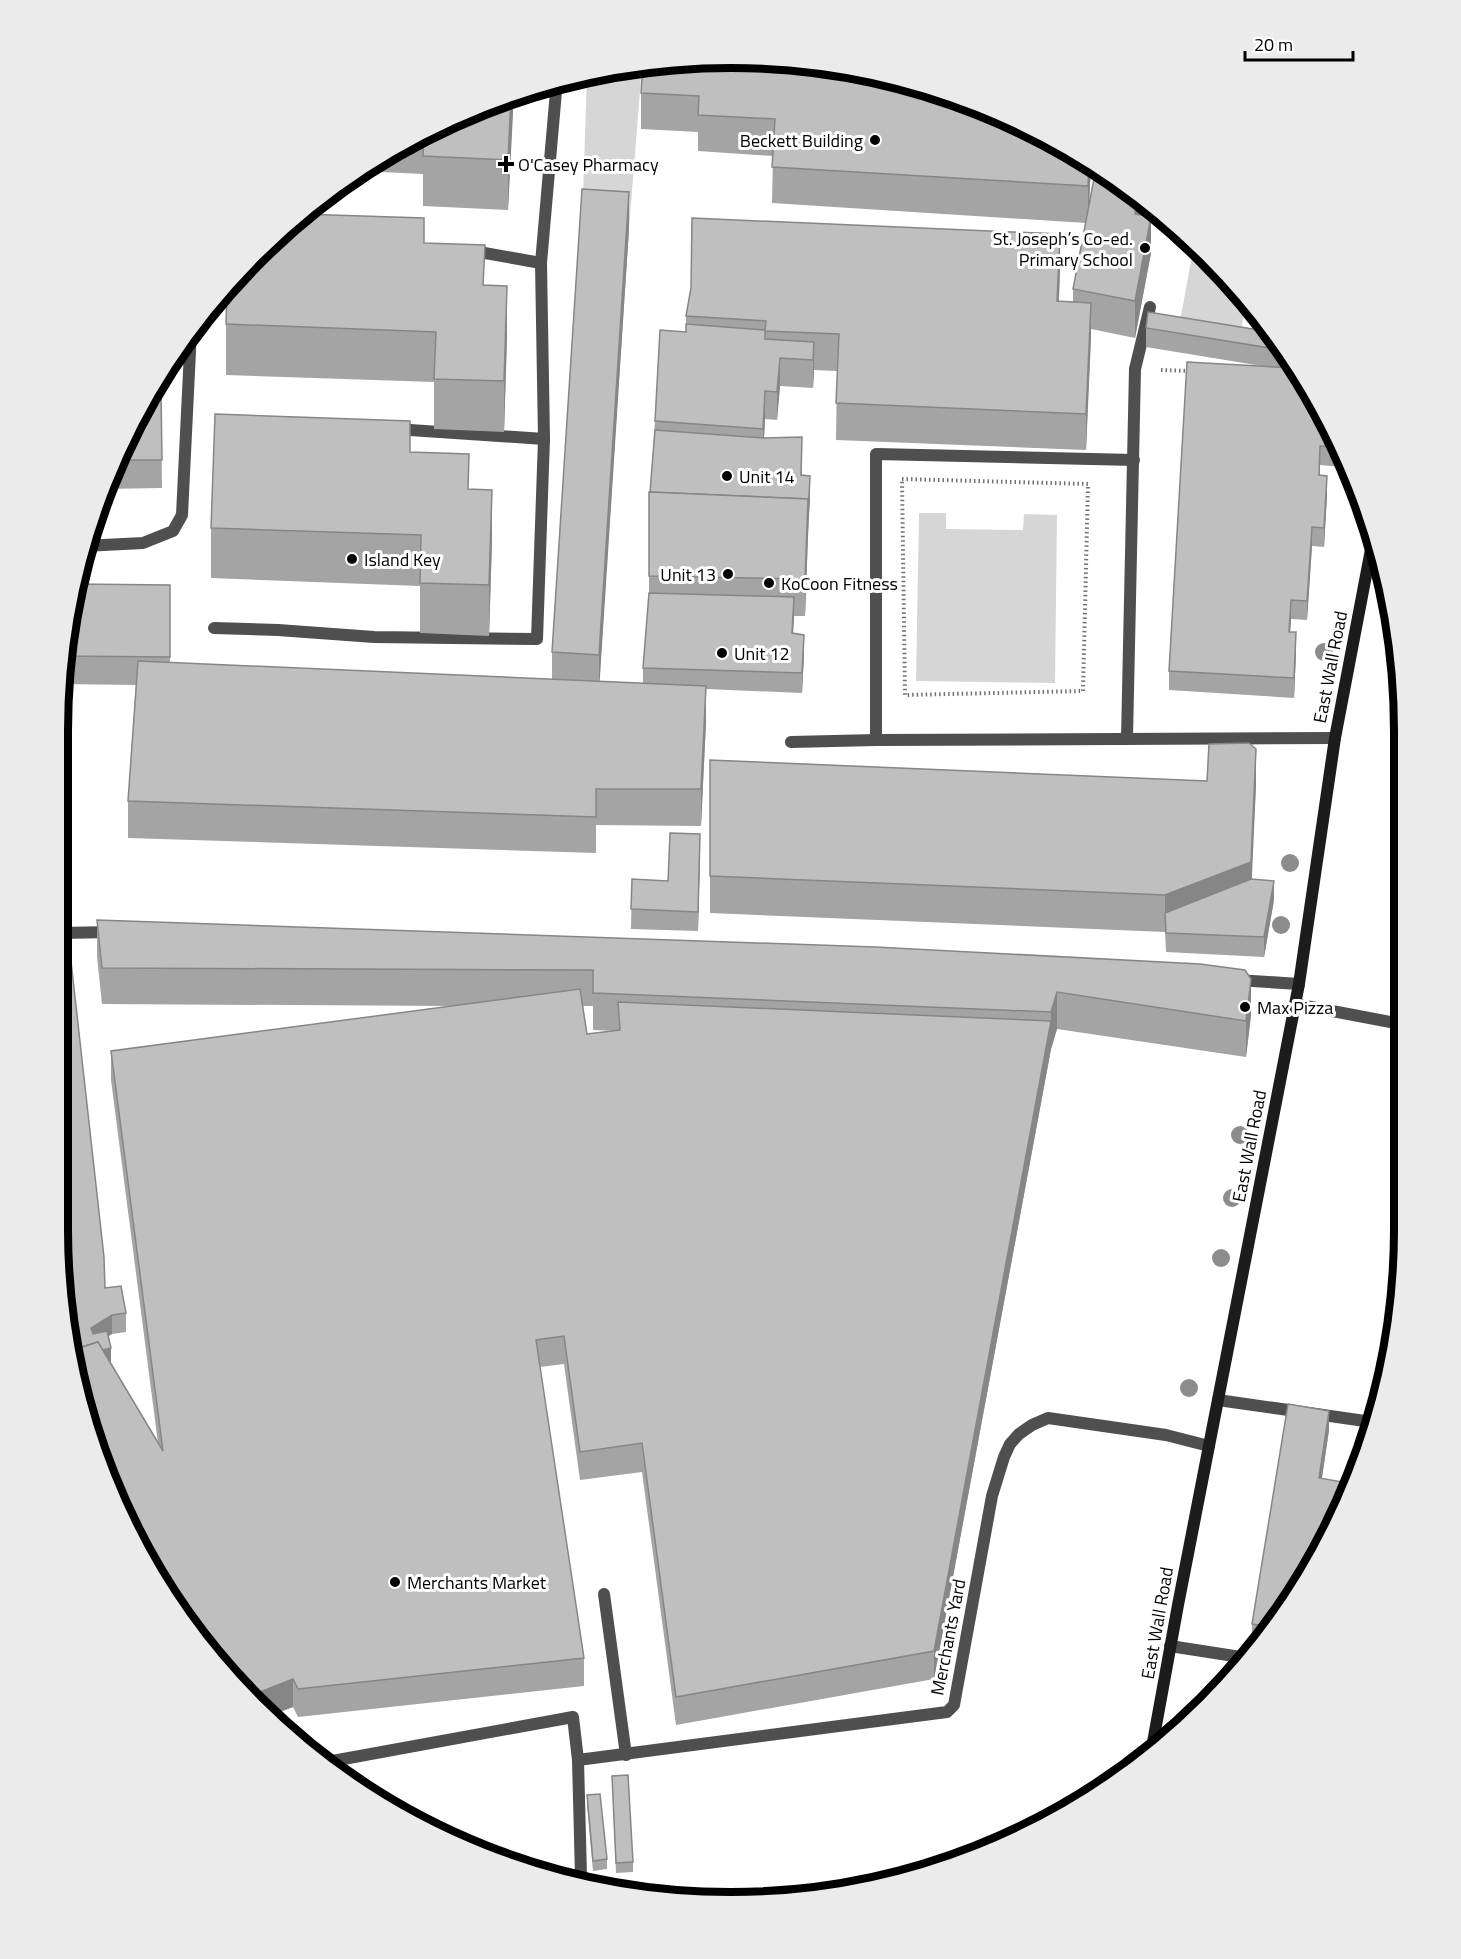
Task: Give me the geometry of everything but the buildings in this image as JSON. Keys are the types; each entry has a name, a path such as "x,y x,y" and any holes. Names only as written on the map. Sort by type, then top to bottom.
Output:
{"main road":[{"name":"East Wall Road","path":"1154,1738 1299,984 1335,738 1370,555"}],"street":[{"path":"214,628 374,637 537,639 544,439 541,263 555,91"},
{"path":"459,248 541,263"},
{"path":"1127,738 1135,369 1150,307"},
{"path":"94,545 143,543 172,531 182,515 190,347"},
{"path":"378,428 544,439"},
{"path":"876,740 876,454 1134,460"},
{"path":"791,742 1335,738"},
{"path":"68,932 127,932"},
{"path":"1227,980 1299,984"},
{"path":"1295,1004 1394,1023"},
{"path":"1218,1400 1365,1421"},
{"name":"Merchants Yard","path":"578,1760 947,1712 954,1705 992,1496 1004,1456 1010,1444 1019,1434 1048,1418 1166,1435 1209,1446"},
{"path":"604,1594 626,1755"},
{"path":"1170,1646 1237,1656"},
{"path":"336,1760 573,1717 578,1760 581,1874"}],"path":[{"path":"1135,369 1200,371"},
{"path":"902,479 1088,484 1083,691 905,695 902,479"}],"shaded area":[{"path":"641,73 629,229 582,226 587,83"},
{"path":"1192,255 1244,312 1241,332 1180,321"},
{"path":"919,513 946,513 946,529 1023,530 1024,514 1057,515 1055,683 916,681"}],"place":[{"name":"Beckett Building","path":"875,140"},
{"name":"O'Casey Pharmacy","path":"506,164"},
{"name":"St. Joseph’s Co-ed. Primary School","path":"1145,248"},
{"name":"Unit 14","path":"727,476"},
{"name":"Island Key","path":"352,559"},
{"name":"Unit 13","path":"728,574"},
{"name":"KoCoon Fitness","path":"769,583"},
{"name":"Unit 12","path":"722,653"},
{"name":"Max Pizza","path":"1245,1007"},
{"name":"Merchants Market","path":"395,1582"}]}
